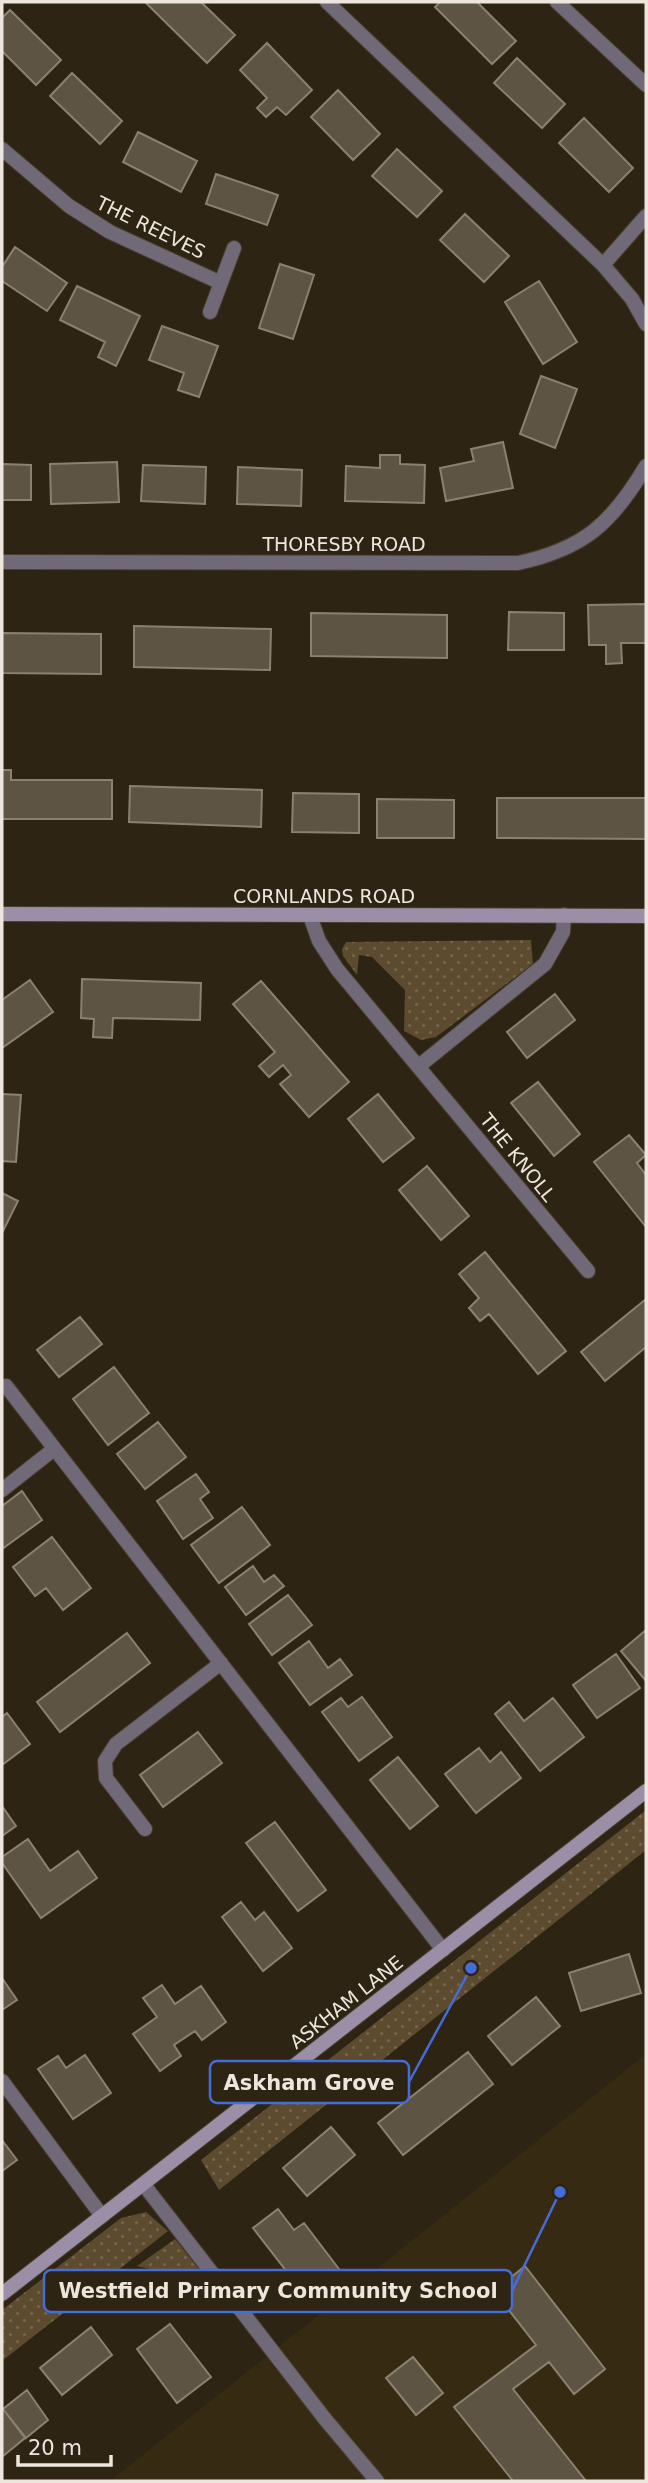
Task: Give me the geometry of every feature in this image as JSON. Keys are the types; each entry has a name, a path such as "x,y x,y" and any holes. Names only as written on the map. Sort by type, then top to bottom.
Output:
{"street":[{"path":"327,2 603,265 632,299 646,324"},
{"path":"557,2 646,85"},
{"name":"THE REEVES","path":"2,149 69,206 110,232 221,283"},
{"path":"603,265 646,216"},
{"name":"THE REEVES","path":"210,312 234,248"},
{"name":"THORESBY ROAD","path":"2,562 518,563 550,556 581,542 609,520 646,466"},
{"name":"CORNLANDS ROAD","path":"2,914 646,916"},
{"path":"419,1066 545,964 562,932 564,915"},
{"name":"THE KNOLL","path":"310,916 319,941 337,969 588,1271"},
{"path":"6,1386 443,1950"},
{"path":"2,1490 54,1450"},
{"path":"145,1829 106,1778 105,1761 116,1744 221,1663"},
{"name":"ASKHAM LANE","path":"2,2294 646,1791"},
{"path":"2,2081 102,2216"},
{"path":"144,2185 325,2419 377,2481"}],"shaded area":[{"path":"531,940 533,964 436,1037 421,1040 404,1031 405,990 372,957 359,955 357,975 343,956 342,949 346,942"},
{"path":"646,1810 646,1850 219,2190 201,2160"},
{"path":"646,2054 646,2481 110,2481 301,2329"},
{"path":"146,2212 168,2231 2,2361 2,2310 121,2218"},
{"path":"175,2239 215,2289 215,2298 207,2306 184,2277 137,2266"}],"building":[{"path":"145,2 201,2 235,35 207,63"},
{"path":"440,2 477,2 516,41 492,64 435,7"},
{"path":"10,10 61,60 36,85 2,51 2,18"},
{"path":"267,43 312,90 286,115 277,107 266,117 257,108 267,98 240,70"},
{"path":"517,58 565,104 542,128 494,83"},
{"path":"72,73 122,121 100,144 50,96"},
{"path":"338,90 380,134 353,160 311,117"},
{"path":"584,118 633,168 609,192 559,143"},
{"path":"138,132 197,161 181,192 123,162"},
{"path":"397,149 442,191 417,217 372,176"},
{"path":"216,174 278,195 267,225 206,204"},
{"path":"465,214 509,256 484,282 440,240"},
{"path":"15,247 67,283 47,311 2,281 2,267"},
{"path":"280,264 314,275 293,339 259,328"},
{"path":"539,281 577,342 543,364 505,302"},
{"path":"77,286 140,316 116,366 98,357 105,342 60,320"},
{"path":"162,326 218,346 199,397 178,390 184,373 149,360"},
{"path":"541,376 577,389 555,448 520,434"},
{"path":"503,442 513,488 446,501 440,468 474,461 471,449"},
{"path":"380,455 400,455 400,464 425,465 424,503 345,501 346,466 380,468"},
{"path":"117,462 119,502 51,504 50,464"},
{"path":"2,464 31,465 31,500 2,500"},
{"path":"143,465 206,467 205,504 141,501"},
{"path":"238,467 302,470 301,506 237,504"},
{"path":"646,604 646,643 621,643 622,663 606,664 606,645 589,645 588,605"},
{"path":"509,612 564,613 564,650 508,650"},
{"path":"311,613 447,615 447,658 311,656"},
{"path":"134,626 271,629 270,670 134,667"},
{"path":"2,633 101,634 101,674 2,673"},
{"path":"2,770 11,770 11,780 112,780 112,819 2,819"},
{"path":"130,786 262,790 261,827 129,822"},
{"path":"293,793 359,794 359,833 292,832"},
{"path":"497,798 646,798 646,839 497,838"},
{"path":"377,799 454,800 454,838 377,838"},
{"path":"82,979 201,983 200,1020 113,1018 112,1038 93,1037 94,1019 81,1018"},
{"path":"30,980 53,1012 2,1048 2,1000"},
{"path":"261,981 349,1082 309,1117 280,1084 291,1075 283,1065 269,1077 259,1066 275,1052 233,1004"},
{"path":"555,994 575,1020 527,1058 507,1032"},
{"path":"538,1082 580,1134 554,1156 511,1103"},
{"path":"2,1094 21,1095 16,1162 2,1161"},
{"path":"378,1094 414,1138 383,1162 348,1119"},
{"path":"629,1135 646,1155 637,1163 646,1175 646,1227 594,1162"},
{"path":"427,1166 469,1216 441,1240 399,1190"},
{"path":"2,1193 18,1201 2,1233"},
{"path":"485,1252 566,1351 538,1374 489,1314 480,1321 469,1308 479,1298 459,1274"},
{"path":"646,1299 646,1347 605,1381 581,1352"},
{"path":"80,1317 102,1344 59,1377 37,1350"},
{"path":"114,1367 149,1413 108,1445 73,1399"},
{"path":"158,1422 186,1457 145,1489 117,1454"},
{"path":"196,1474 209,1492 200,1499 213,1518 183,1539 157,1501"},
{"path":"22,1491 42,1520 2,1549 2,1506"},
{"path":"242,1507 270,1545 219,1583 191,1545"},
{"path":"52,1537 91,1588 63,1610 46,1588 35,1596 13,1567"},
{"path":"253,1566 264,1582 274,1575 284,1586 246,1615 225,1587"},
{"path":"288,1595 312,1625 272,1655 249,1624"},
{"path":"646,1630 646,1681 621,1651"},
{"path":"127,1633 150,1663 60,1732 37,1702"},
{"path":"309,1641 328,1668 340,1659 352,1675 310,1705 279,1663"},
{"path":"616,1654 640,1688 597,1718 573,1685"},
{"path":"362,1697 392,1737 359,1761 322,1712 341,1698 348,1707"},
{"path":"553,1698 584,1737 540,1771 495,1714 509,1702 524,1721"},
{"path":"7,1713 30,1744 2,1765 2,1717"},
{"path":"198,1732 222,1763 163,1807 140,1775"},
{"path":"479,1748 490,1762 501,1752 521,1778 476,1813 445,1774"},
{"path":"398,1757 438,1806 410,1829 370,1780"},
{"path":"2,1806 16,1826 2,1836"},
{"path":"275,1822 326,1890 298,1911 246,1843"},
{"path":"28,1839 50,1871 78,1851 97,1878 41,1918 2,1863 2,1857"},
{"path":"241,1902 255,1920 264,1912 292,1948 263,1971 222,1917"},
{"path":"629,1954 641,1993 581,2011 569,1973"},
{"path":"2,1978 17,2000 2,2010"},
{"path":"162,1985 175,2004 201,1986 226,2022 202,2040 195,2031 174,2045 181,2056 160,2071 133,2034 157,2017 143,1998"},
{"path":"536,1997 560,2026 512,2065 488,2036"},
{"path":"468,2052 493,2084 403,2155 378,2123"},
{"path":"85,2055 111,2093 73,2119 38,2069 58,2056 66,2068"},
{"path":"331,2127 355,2155 307,2196 283,2168"},
{"path":"2,2140 17,2160 2,2171"},
{"path":"278,2209 294,2230 304,2223 342,2273 308,2299 253,2228"},
{"path":"525,2266 605,2369 574,2394 549,2362 513,2389 586,2481 513,2481 454,2407 536,2345 494,2291"},
{"path":"170,2324 211,2377 177,2403 137,2349"},
{"path":"91,2327 112,2355 62,2395 40,2368"},
{"path":"413,2357 443,2393 416,2415 386,2378"},
{"path":"27,2390 48,2420 26,2438 3,2409"},
{"path":"2,2410 25,2438 2,2457"}],"place":[{"name":"Askham Grove","path":"471,1968"},
{"name":"Westfield Primary Community School","path":"560,2192"}]}
